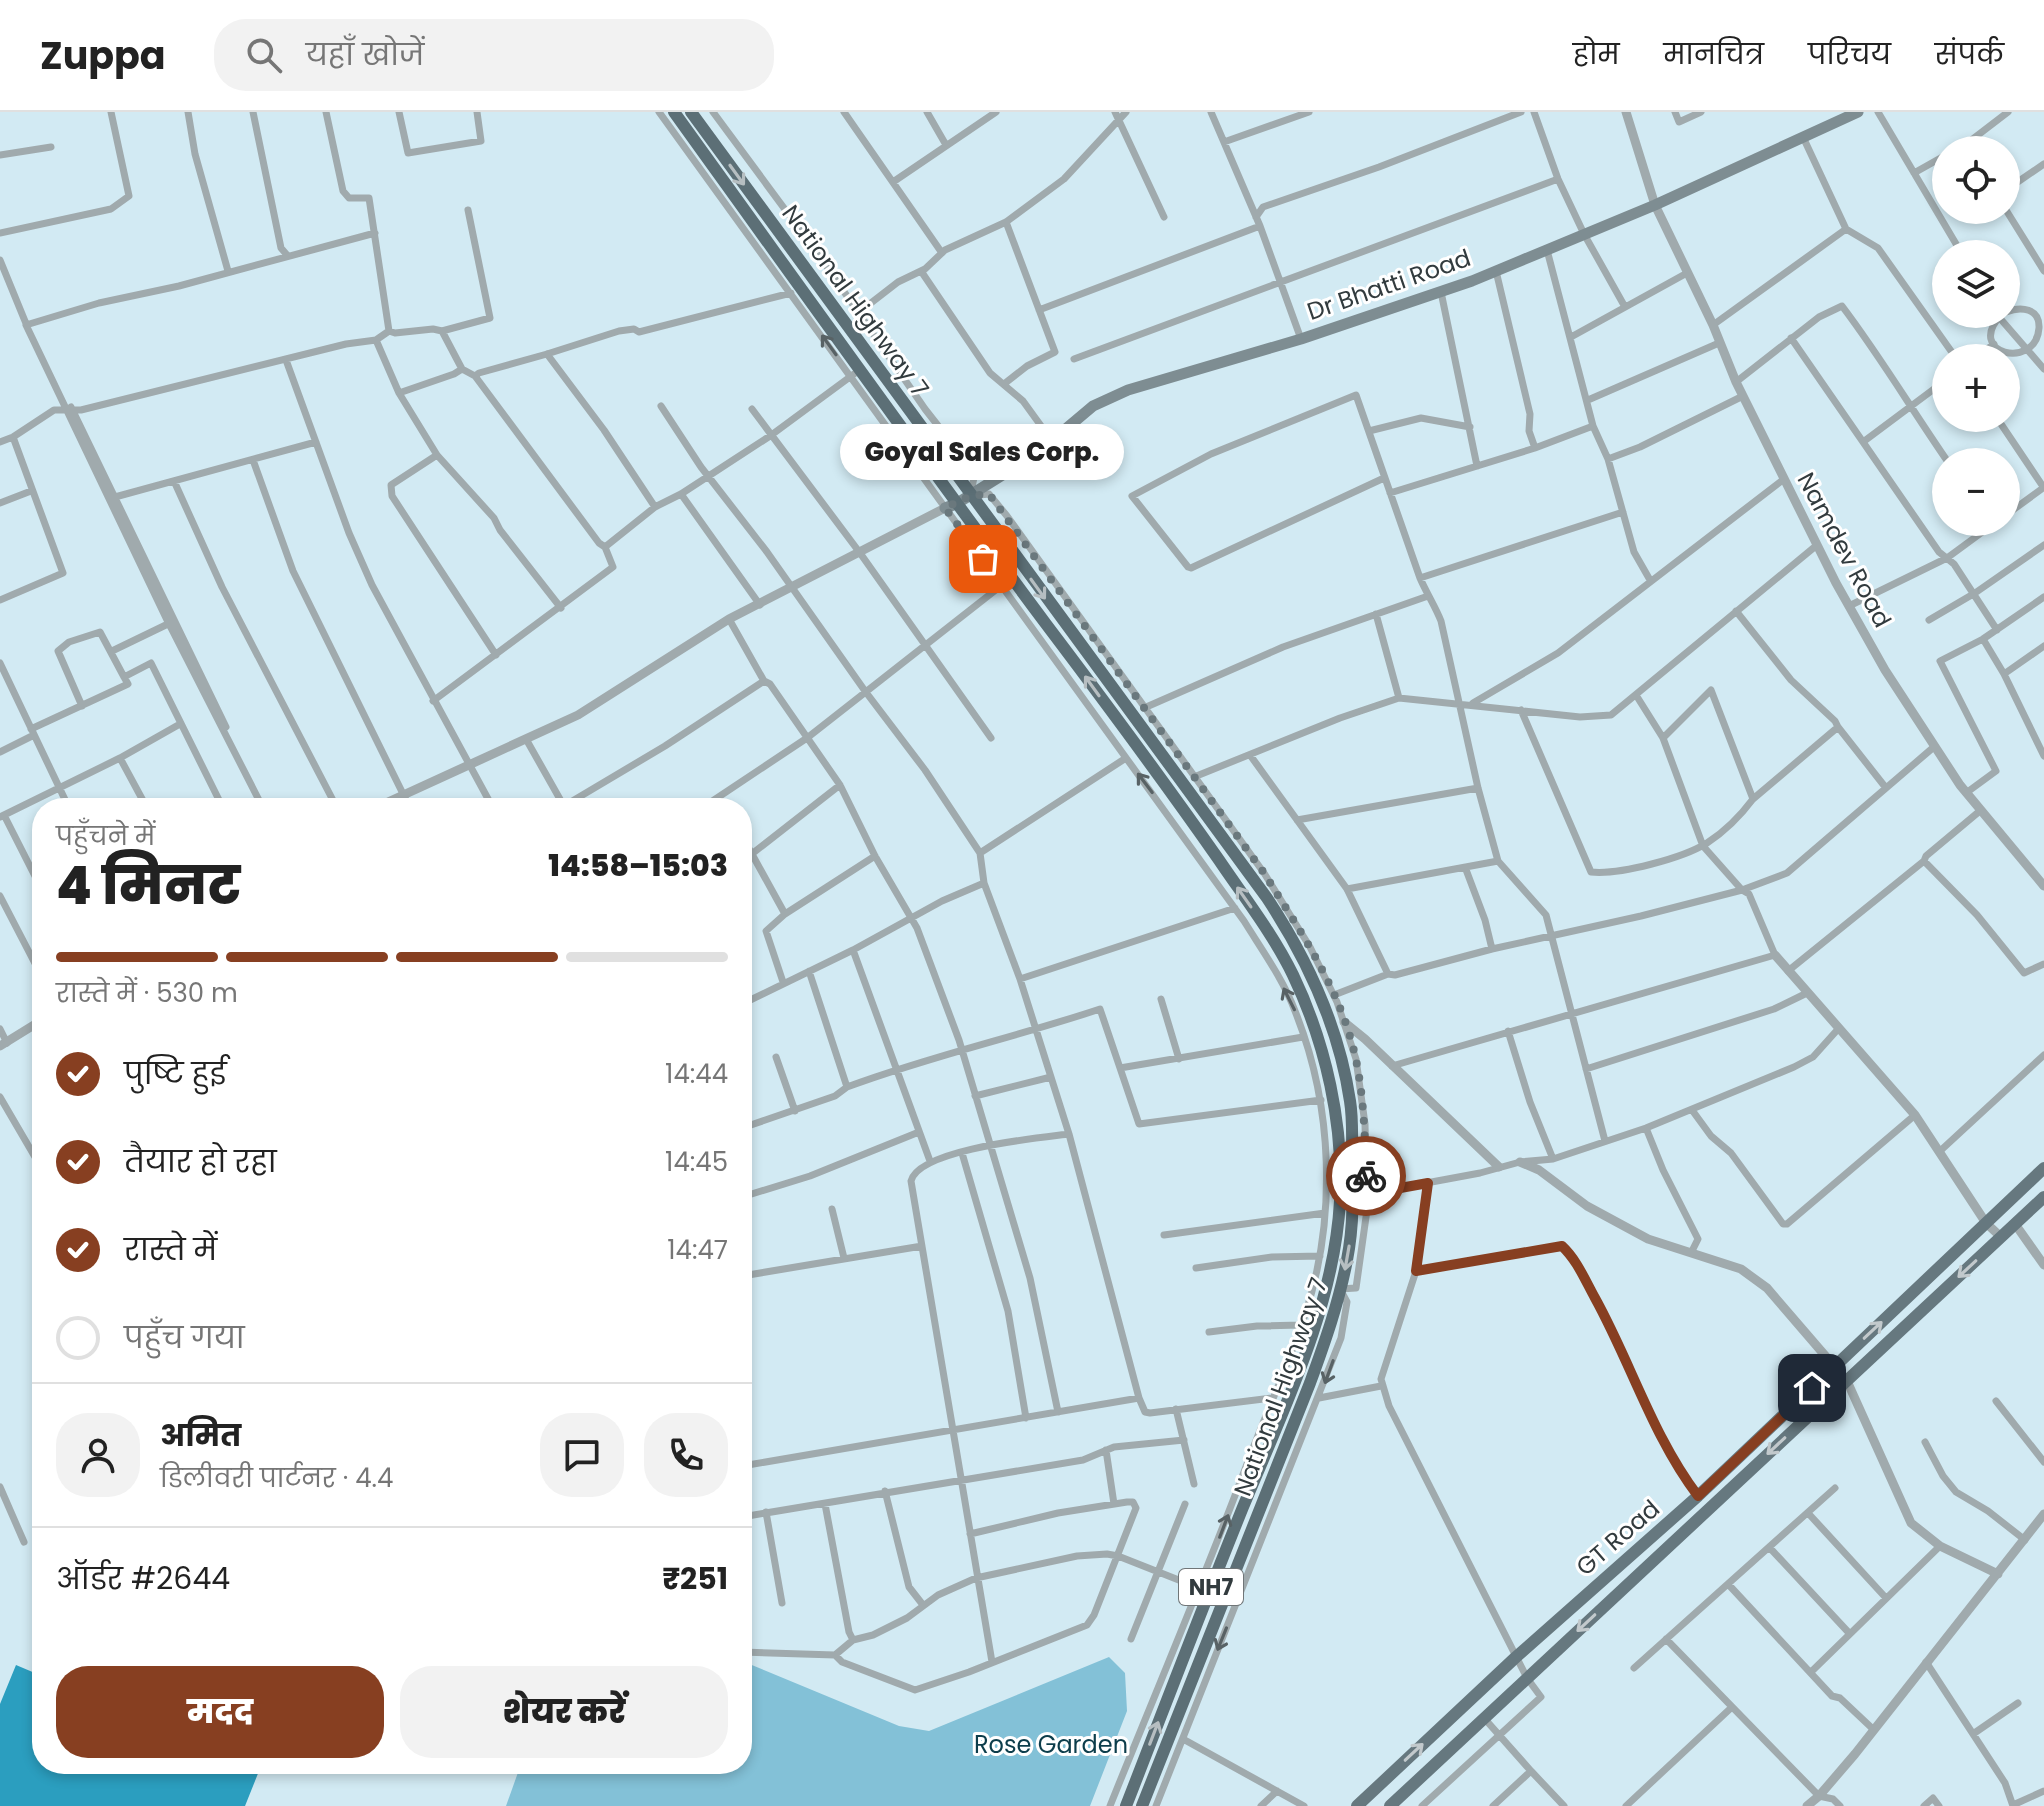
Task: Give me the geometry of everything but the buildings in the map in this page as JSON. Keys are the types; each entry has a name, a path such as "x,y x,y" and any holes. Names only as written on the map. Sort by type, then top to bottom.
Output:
{"highway":[{"name":"NH7","path":"674,112 951,506 1206,842 1271,937 1293,975 1310,1015 1327,1073 1337,1125 1340,1206 1327,1282 1300,1369 1126,1806"},
{"name":"National Highway 7","path":"691,112 1267,898 1292,936 1321,992 1339,1052 1350,1102 1353,1220 1340,1289 1310,1383 1142,1806"}],"main road":[{"name":"Dr Bhatti Road","path":"951,506 1036,454 1093,406 1128,390 1301,339 1441,292 1655,205 1803,137 1836,117 1858,112"},
{"name":"GT Road","path":"1357,1806 1516,1657 1698,1496 2044,1168"},
{"name":"GT Road","path":"1390,1806 2044,1197"}],"street":[{"path":"0,233 111,209 129,196 111,112"},
{"path":"188,112 195,154 228,271"},
{"path":"253,112 281,248 287,255"},
{"path":"326,112 343,191 349,198 369,198 389,331"},
{"path":"399,112 408,153 481,141 477,112"},
{"path":"605,547 655,507 681,494 770,436 855,373 791,293 659,112"},
{"path":"713,112 925,409 975,473 970,496 989,494 998,505 1264,873 1310,947 1334,995 1356,1059 1365,1124 1367,1194 1356,1288 1340,1289 1347,1302 1341,1338 1156,1806"},
{"path":"844,112 942,253"},
{"path":"927,112 946,145"},
{"path":"893,182 996,112"},
{"path":"1115,112 1164,217"},
{"path":"858,313 898,282 921,271 942,253 1006,222 1064,179 1126,112"},
{"path":"1211,112 1260,226 1301,339"},
{"path":"1274,112 1277,123"},
{"path":"1224,142 1309,112"},
{"path":"1256,217 1263,207 1379,167 1521,112"},
{"path":"1534,112 1558,179 1584,234 1625,307"},
{"name":"Namdev Road","path":"1626,112 1655,205 1713,325 1736,382 1849,606 1885,670 1966,793 2044,886"},
{"path":"1675,112 1679,122 1701,112"},
{"path":"1878,112 1954,240"},
{"path":"1976,136 2008,112"},
{"path":"1803,137 1846,229 1878,248 1946,344"},
{"path":"0,155 51,147"},
{"path":"1914,173 1932,163"},
{"path":"2020,180 2044,164"},
{"path":"1074,359 1558,179"},
{"path":"389,331 442,331 490,318 468,210"},
{"path":"1004,384 1027,366 1055,352 1006,222"},
{"path":"2015,224 2044,271"},
{"path":"1039,310 1260,226"},
{"path":"1713,325 1846,229"},
{"path":"26,325 99,303 179,286 375,233"},
{"path":"1547,250 1593,426 1608,459 1634,552 1650,580"},
{"path":"0,260 26,325 115,497 172,622"},
{"path":"921,271 990,373 1023,401 1052,441"},
{"path":"1496,271 1530,414 1529,431 1535,448"},
{"path":"1571,337 1687,273"},
{"path":"1441,292 1477,466"},
{"path":"475,376 619,331 634,329 639,332 663,327 791,293"},
{"path":"1736,382 1819,317 1842,306 1879,356 1938,448"},
{"path":"2036,314 2044,309"},
{"path":"2020,310 2036,314"},
{"path":"2020,351 2027,349 2039,332 2036,314"},
{"path":"1992,328 1994,344"},
{"path":"2011,328 2044,369"},
{"path":"0,442 54,410 81,410 346,344 376,340 389,331"},
{"path":"433,701 613,567 605,547 475,376 462,369 442,331"},
{"path":"1791,338 1939,552 1954,564 1975,593 1997,630"},
{"path":"376,340 399,393 437,455 494,518 561,608"},
{"path":"1588,400 1719,343"},
{"path":"547,354 604,430 655,507"},
{"path":"286,360 349,533 372,585 488,798"},
{"path":"399,393 462,369"},
{"path":"1863,442 1932,390"},
{"path":"1384,478 1191,568 1132,496 1211,454 1356,395 1420,578 1441,621 1458,704 1498,861 1543,910 1552,936 1605,1141"},
{"path":"1608,459 1640,447 1743,396"},
{"path":"661,406 925,770 980,853 984,883 1020,979 1069,1134 1145,1412 1272,1398"},
{"path":"70,409 259,798"},
{"path":"752,409 860,553 991,738"},
{"path":"1369,431 1421,418 1470,427"},
{"path":"1390,493 1535,448 1593,426"},
{"path":"2006,432 2044,488 2020,505"},
{"path":"0,600 63,573 13,437"},
{"path":"115,497 316,442"},
{"path":"437,455 391,485 392,496 496,655"},
{"path":"253,460 293,571 405,798"},
{"path":"1471,704 1558,653 1784,479"},
{"path":"174,481 222,587 332,798"},
{"path":"0,503 31,491"},
{"path":"681,494 760,605"},
{"path":"397,798 578,715 729,619 951,506 1002,585 1235,908 1295,1010 1321,1100 1326,1145 1325,1213 1320,1256 1301,1325 1110,1806"},
{"path":"1420,578 1623,512"},
{"path":"1849,606 1947,558 1975,536"},
{"path":"1194,777 1340,718 1399,698 1580,717 1611,715 1817,545"},
{"path":"1929,620 2044,546"},
{"path":"719,798 807,738 1002,585"},
{"path":"1144,708 1283,647 1428,596"},
{"path":"1966,793 1996,771 1940,661 1983,639 2044,597"},
{"path":"1736,611 1791,680 1838,727 1886,788"},
{"path":"1376,614 1399,698"},
{"path":"729,619 764,681 770,684 840,785 875,856 912,919 961,1049 991,1145 1030,1278 1058,1412"},
{"path":"112,651 172,622"},
{"path":"0,752 32,732 128,684 100,632 69,642 58,651 82,706"},
{"path":"1983,639 2004,674 2044,756"},
{"path":"2004,674 2044,646"},
{"path":"0,663 64,798"},
{"path":"124,677 151,663 218,798"},
{"path":"579,798 764,681"},
{"path":"1663,738 1711,690 1753,799"},
{"path":"1636,695 1663,738 1703,846 1749,894 1775,955 1915,1115 1986,1223 2001,1237"},
{"path":"1521,710 1591,872 1653,864 1703,846 1838,727"},
{"path":"39,798 180,724"},
{"path":"526,739 559,798"},
{"path":"1334,995 1388,974 1395,975 1742,890 1787,873 1935,746"},
{"path":"1250,755 1347,889 1388,974"},
{"path":"120,758 142,798"},
{"path":"980,853 1126,758"},
{"path":"785,914 753,853 840,785"},
{"path":"1297,820 1478,788"},
{"path":"32,801 2,816 32,872"},
{"path":"1788,971 1924,861 1981,810"},
{"path":"783,982 766,931 785,914 875,856"},
{"path":"1347,889 1498,861"},
{"path":"1924,861 1977,915 2024,973 2044,964"},
{"path":"1465,867 1485,920 1492,949"},
{"path":"752,999 853,950 942,901 984,883"},
{"path":"0,896 32,958"},
{"path":"1020,979 1235,908"},
{"path":"853,950 930,1161"},
{"path":"1391,1066 1775,955"},
{"path":"809,971 847,1087"},
{"path":"1586,1069 1774,1009 1807,993"},
{"path":"1161,999 1179,1059"},
{"path":"752,1125 835,1096 847,1087 896,1069 1036,1031 1100,1009 1139,1124 1321,1100"},
{"path":"1344,1022 1499,1167"},
{"path":"0,1029 4,1044 32,1026"},
{"path":"1367,1194 1520,1162 1553,1159 1646,1128 1813,1057 1839,1028"},
{"path":"1508,1031 1530,1102 1553,1159"},
{"path":"1120,1068 1303,1037"},
{"path":"1939,1152 2044,1055"},
{"path":"776,1057 795,1111"},
{"path":"975,1096 1051,1077"},
{"path":"0,1097 32,1153"},
{"path":"1692,1110 1711,1136 1731,1153 1783,1224 1787,1224 1915,1115"},
{"path":"1646,1128 1663,1170 1698,1239 1691,1253"},
{"path":"752,1194 810,1176 919,1132"},
{"path":"992,1662 911,1181 913,1174 930,1161 991,1145 1069,1134"},
{"path":"962,1153 1008,1311 1026,1418"},
{"path":"1520,1162 1539,1170 1587,1206 1648,1239 1741,1269 1767,1288 1847,1381 1911,1523 1940,1546 1998,1574"},
{"path":"1422,1806 1541,1697 1516,1657 1381,1386 1416,1271 1428,1183"},
{"path":"832,1209 844,1258"},
{"path":"1164,1235 1325,1213"},
{"path":"2015,1224 2044,1265"},
{"path":"752,1274 922,1246"},
{"path":"1416,1271 1562,1246 1572,1255 1604,1314 1678,1470 1698,1496"},
{"path":"1196,1268 1272,1257 1320,1256"},
{"path":"1209,1332 1301,1325"},
{"path":"1319,1398 1381,1386"},
{"path":"752,1464 1139,1398"},
{"path":"1996,1401 2044,1462"},
{"path":"1176,1409 1194,1484"},
{"path":"752,1515 1083,1460 1114,1447 1184,1440"},
{"path":"1925,1442 1943,1476 1956,1492 1988,1511 2025,1540"},
{"path":"1106,1450 1114,1504"},
{"path":"0,1487 24,1542"},
{"path":"1634,1668 1835,1488"},
{"path":"885,1491 909,1587 923,1605"},
{"path":"835,1655 842,1662 915,1690 1087,1625 1094,1615 1136,1508 1133,1502 1114,1504 1058,1513 970,1534"},
{"path":"825,1504 853,1640"},
{"path":"1131,1639 1185,1504"},
{"path":"766,1512 782,1603"},
{"path":"1808,1513 1886,1598"},
{"path":"1807,1806 1874,1730 2025,1540 2040,1528 2044,1514"},
{"path":"1811,1672 1940,1546"},
{"path":"1769,1547 1850,1634"},
{"path":"752,1652 835,1655 853,1640 873,1635 907,1618 938,1595 976,1578 1077,1556 1118,1556 1199,1588"},
{"path":"1728,1584 1832,1696 1840,1698 1874,1730"},
{"path":"1666,1639 1819,1796 1833,1799 1840,1806"},
{"path":"1926,1662 2005,1783 2013,1805 2044,1791"},
{"path":"1973,1734 2018,1703"},
{"path":"1626,1806 1732,1707"},
{"path":"1484,1718 1564,1806"},
{"path":"1183,1739 1304,1806"},
{"path":"1493,1806 1531,1771"},
{"path":"1261,1806 1277,1791"},
{"path":"1924,1806 1933,1798 1939,1806"}],"green space":[{"name":"Rose Garden","path":"1109,1657 1125,1673 1127,1711 1090,1806 506,1806 517,1774 752,1774 752,1665 899,1726 929,1731"}],"shaded area":[{"path":"16,1665 32,1672 32,1774 258,1774 245,1806 0,1806 0,1704"}],"way so far":[{"path":"983,559 945,508 970,496 989,494 1264,873 1291,915 1337,1002 1356,1059 1365,1124 1366,1176"}],"place":[{"name":"Goyal Sales Corp.","path":"983,559"}],"route":[{"path":"1366,1176 1367,1194 1428,1183 1416,1271 1562,1246 1572,1255 1604,1314 1678,1470 1698,1496 1812,1388"}]}
